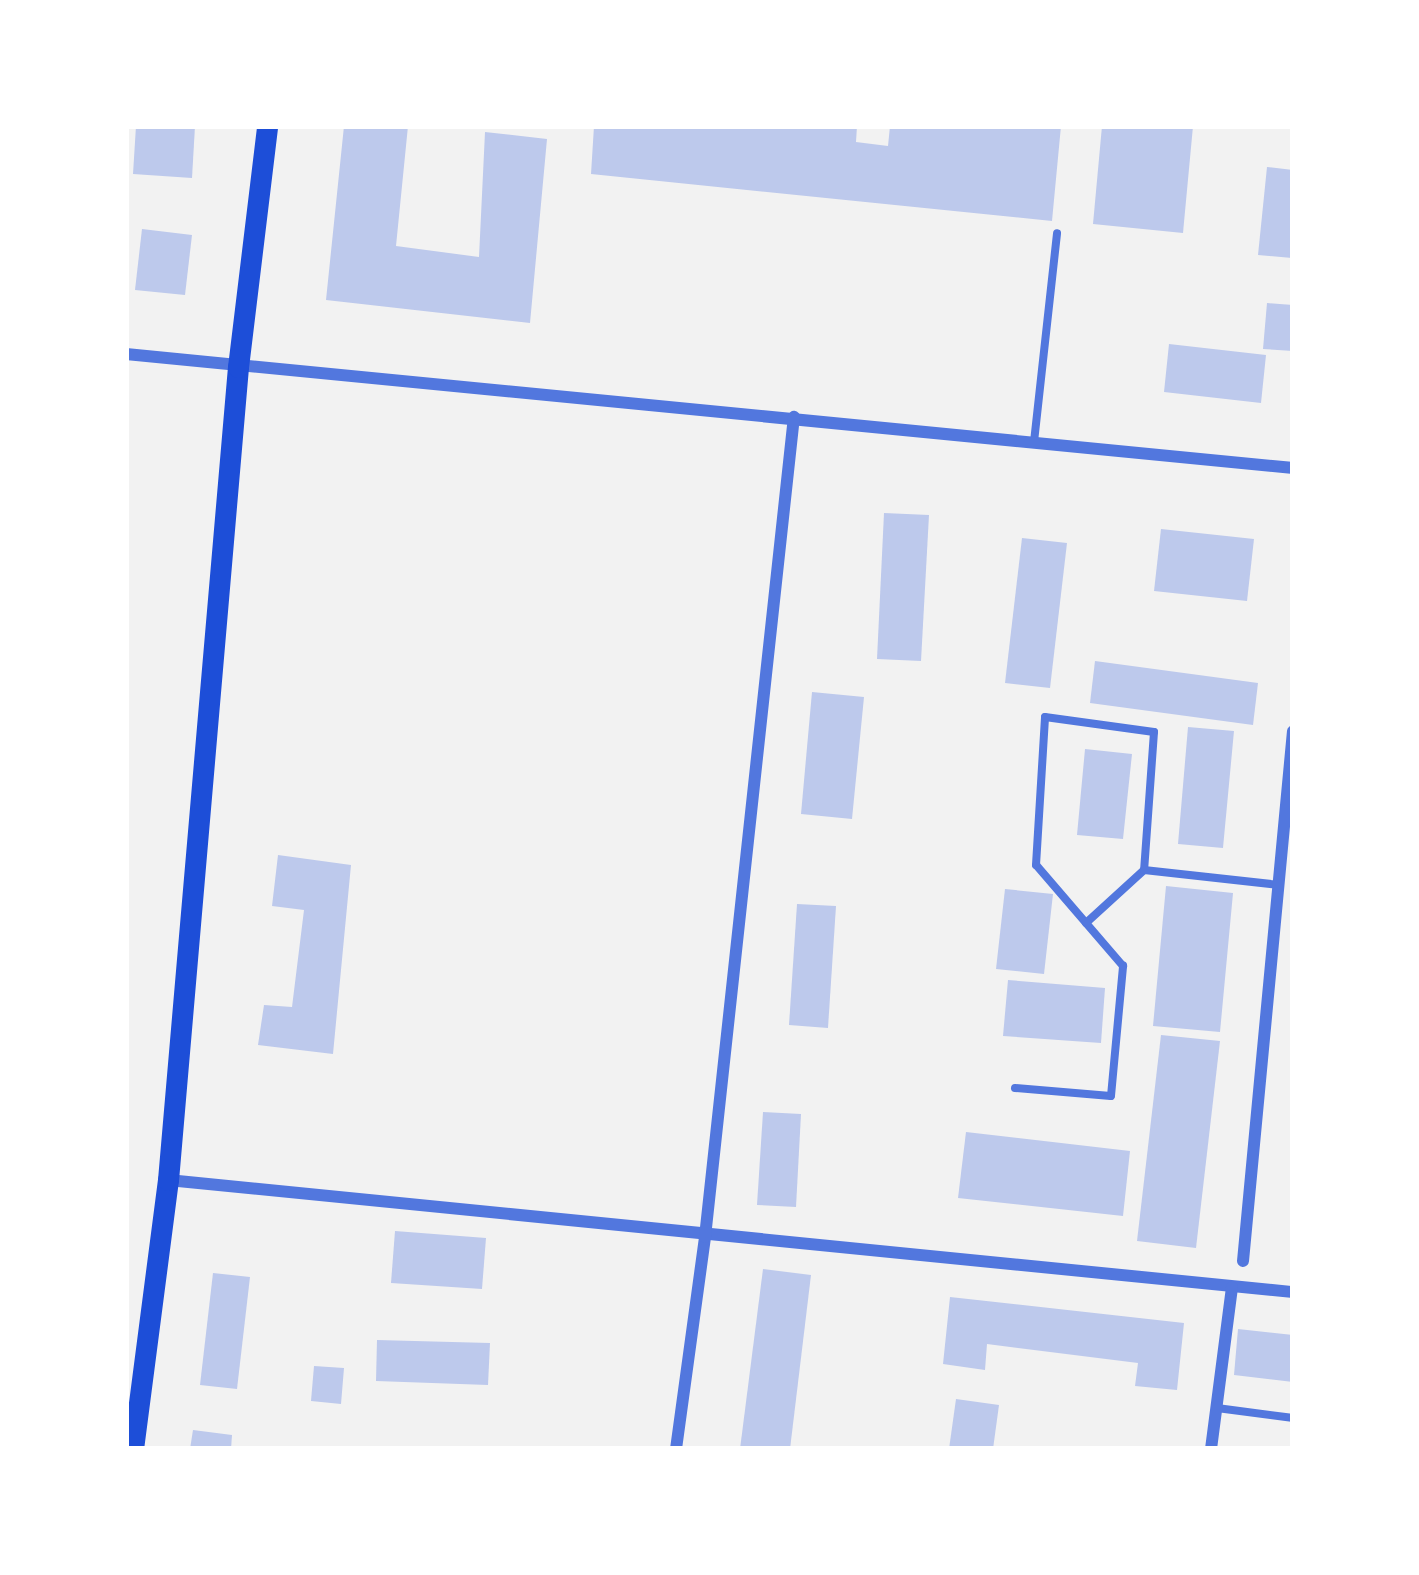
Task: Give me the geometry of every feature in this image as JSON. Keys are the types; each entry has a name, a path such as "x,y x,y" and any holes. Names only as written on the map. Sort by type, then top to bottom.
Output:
{"main road":[{"path":"133,1449 168,1180 238,368 267,126"}],"street":[{"path":"126,354 1293,468"},
{"path":"676,1449 705,1238 794,417"},
{"path":"1243,1261 1290,805 1293,731"},
{"path":"168,1180 705,1238 1293,1292"},
{"path":"1211,1449 1232,1287"}],"lane":[{"path":"1034,442 1057,233"},
{"path":"1015,1088 1111,1096 1123,966 1036,865 1046,717 1154,732 1144,870 1086,923"},
{"path":"1144,870 1279,885"},
{"path":"1216,1408 1293,1418"}],"building":[{"path":"136,126 195,126 192,178 133,174"},
{"path":"344,126 408,126 396,246 479,257 485,132 547,139 530,323 326,300"},
{"path":"594,126 857,126 856,142 888,146 890,126 1061,126 1052,221 591,174"},
{"path":"1102,126 1193,126 1183,233 1093,224"},
{"path":"1267,167 1293,170 1292,258 1258,255"},
{"path":"142,229 192,235 185,295 135,290"},
{"path":"1267,303 1293,305 1293,351 1263,349"},
{"path":"1169,344 1266,355 1261,403 1164,392"},
{"path":"884,513 929,515 921,661 877,659"},
{"path":"1161,529 1254,539 1247,601 1154,591"},
{"path":"1022,538 1067,543 1050,688 1005,683"},
{"path":"1095,661 1258,683 1253,725 1090,703"},
{"path":"812,692 864,697 852,819 801,814"},
{"path":"1188,727 1234,731 1223,848 1178,844"},
{"path":"1085,749 1132,754 1123,839 1077,835"},
{"path":"278,855 351,865 333,1054 258,1045 264,1005 292,1007 304,910 272,906"},
{"path":"1166,886 1233,893 1220,1032 1153,1026"},
{"path":"1005,889 1053,894 1044,974 996,969"},
{"path":"797,904 836,906 828,1028 789,1025"},
{"path":"1008,980 1105,988 1101,1043 1003,1036"},
{"path":"1161,1035 1220,1041 1196,1248 1137,1241"},
{"path":"763,1112 801,1114 796,1207 757,1205"},
{"path":"966,1132 1130,1151 1123,1216 958,1198"},
{"path":"395,1231 486,1238 482,1289 391,1283"},
{"path":"763,1269 811,1275 790,1449 740,1449"},
{"path":"213,1273 250,1277 237,1389 200,1385"},
{"path":"950,1297 1184,1323 1177,1390 1135,1386 1138,1363 987,1344 985,1370 943,1364"},
{"path":"1238,1329 1293,1335 1293,1382 1234,1375"},
{"path":"377,1340 490,1343 488,1385 376,1381"},
{"path":"314,1366 344,1368 341,1404 311,1401"},
{"path":"956,1399 999,1405 993,1449 949,1449"},
{"path":"193,1430 232,1435 231,1449 190,1449"}]}
